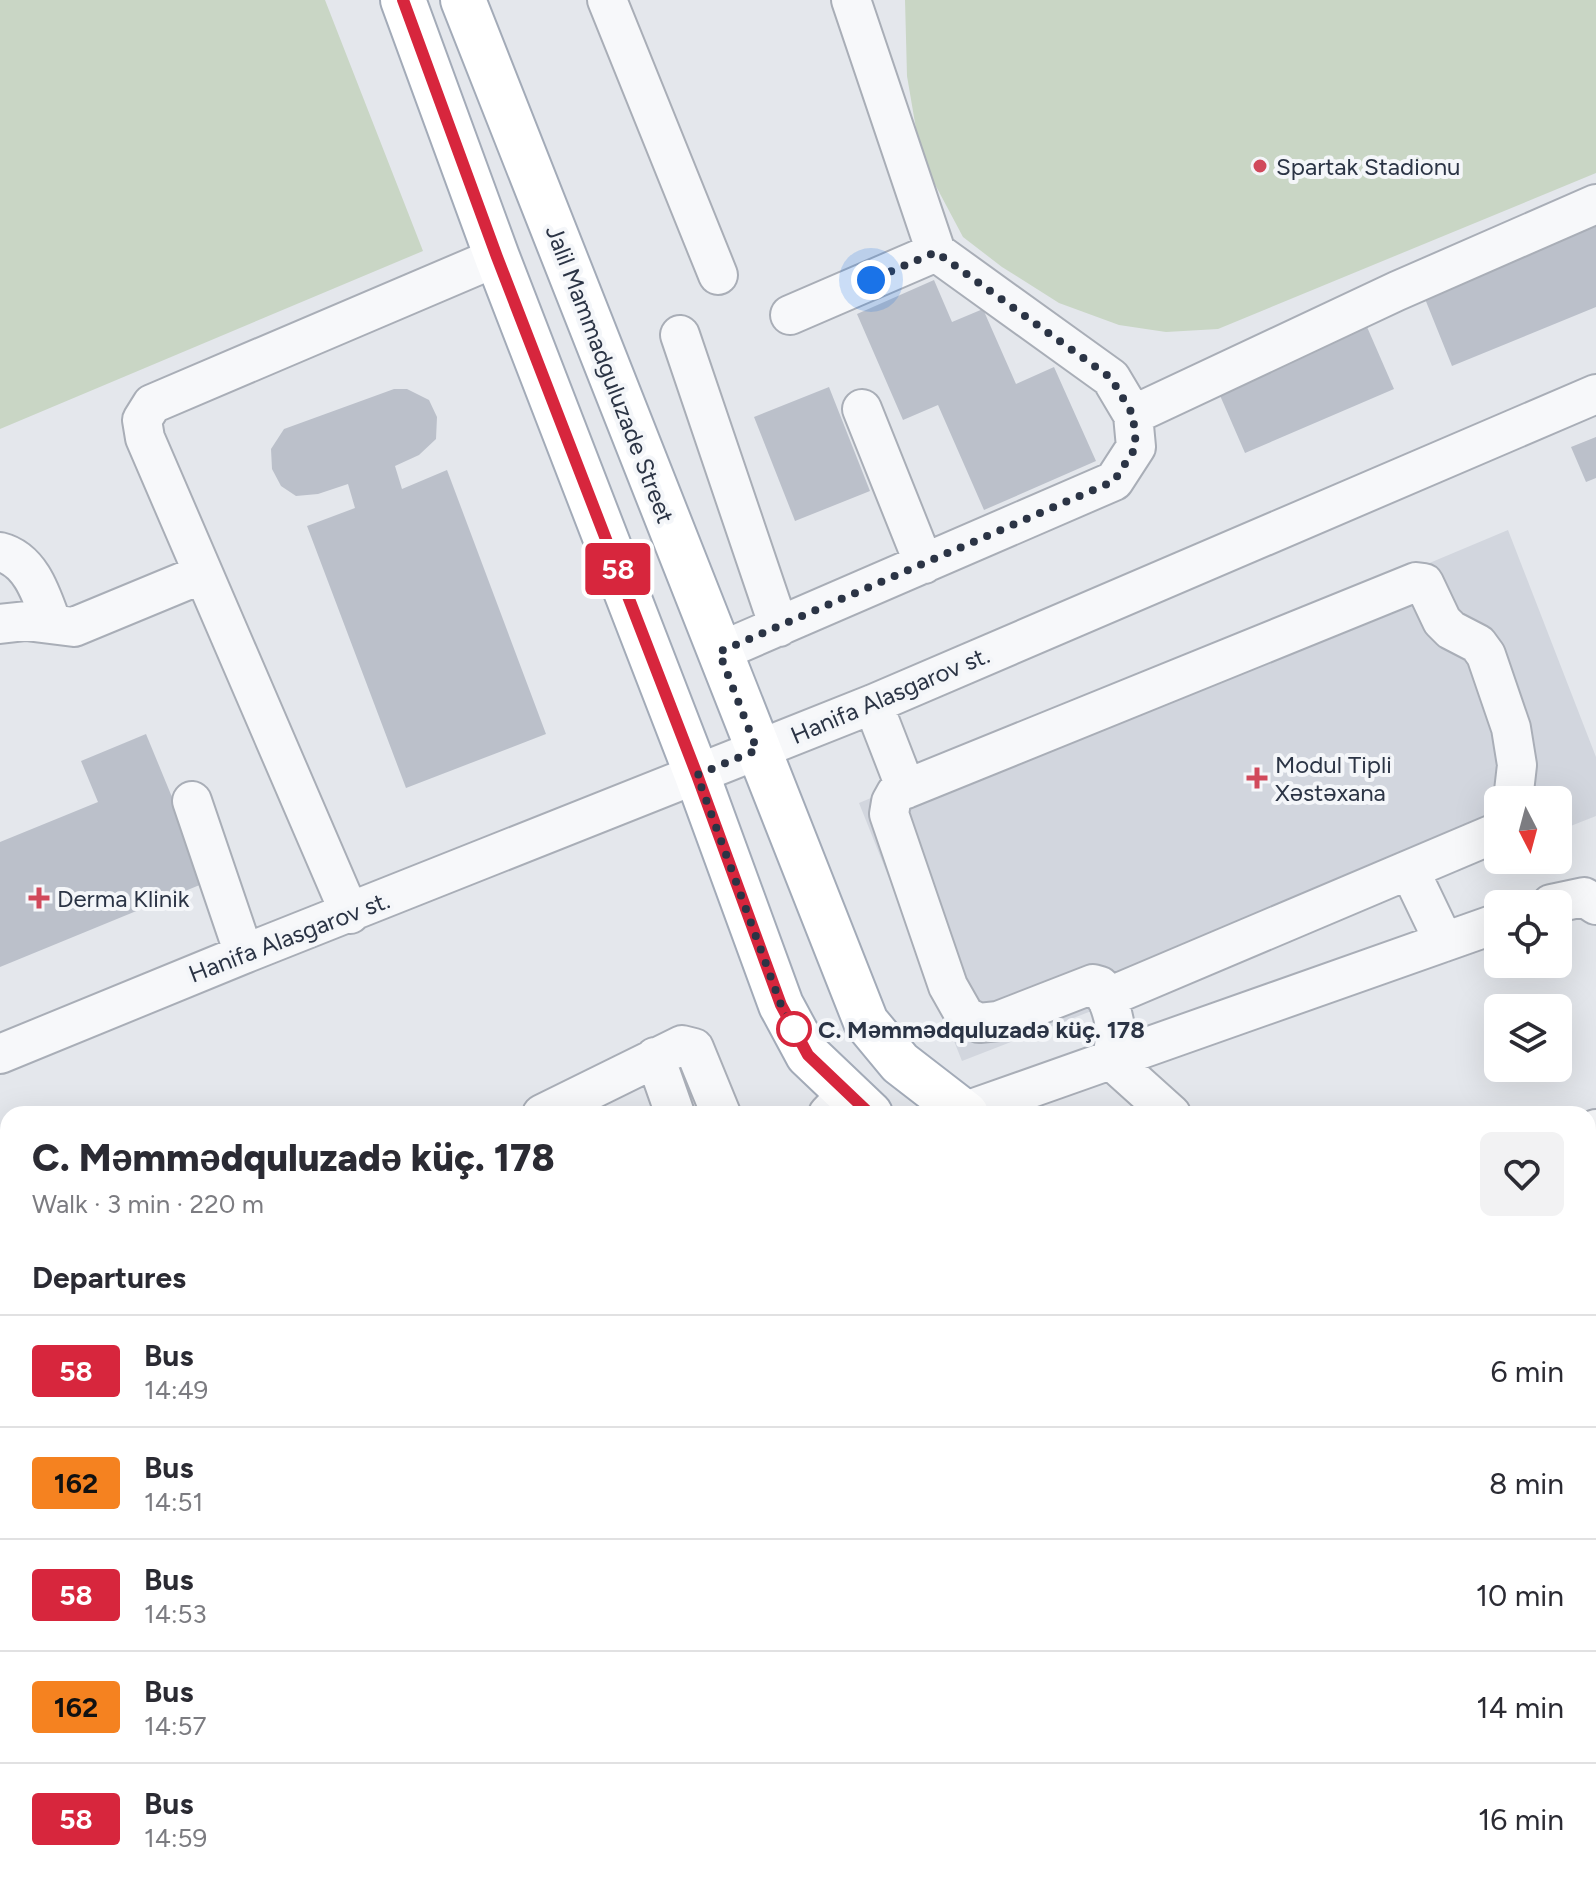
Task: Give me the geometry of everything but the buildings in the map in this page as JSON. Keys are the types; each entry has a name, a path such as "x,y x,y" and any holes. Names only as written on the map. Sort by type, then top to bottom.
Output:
{"main road":[{"path":"403,0 497,257 697,775 781,1005 808,1055 847,1106"},
{"name":"Jalil Mammadguluzade Street","path":"463,0 866,1022 900,1063 954,1106"}],"street":[{"path":"607,0 718,275"},
{"path":"719,652 1114,481 1136,447 1133,415 1111,378 936,252 851,0"},
{"path":"1133,415 1397,291 1596,204"},
{"path":"790,315 936,252"},
{"path":"350,914 202,574 145,438 142,420 152,404 497,257"},
{"path":"680,335 779,627"},
{"name":"Hanifa Alasgarov st.","path":"0,1054 873,704 1596,394"},
{"path":"862,409 924,564"},
{"path":"0,552 11,555 38,585 52,624"},
{"path":"0,624 26,621 74,627 202,574"},
{"path":"1111,1060 1117,1029 1100,986 1093,984 998,1021 979,1023 965,1016 948,986 889,814 896,793 1416,582 1424,583 1442,621 1451,630 1478,644 1486,655 1511,728 1517,765 1515,786"},
{"path":"873,704 906,789"},
{"path":"192,801 244,954"},
{"path":"1106,998 1484,838"},
{"path":"1410,871 1444,942"},
{"path":"1572,900 1584,897 1596,905"},
{"path":"983,1106 1484,928"},
{"path":"558,1106 682,1045 694,1048 718,1106"},
{"path":"655,1057 672,1106"},
{"path":"1111,1060 1162,1106"}],"shaded area":[{"name":"Modul Tipli Xəstəxana","path":"1508,530 1596,757 1596,816 1572,825 1572,786 1484,786 1484,859 962,1061 859,803"}],"green space":[{"path":"0,0 325,0 423,251 0,429"},
{"name":"Spartak Stadionu","path":"905,0 1596,0 1596,173 1218,329 1166,332 1119,325 1059,303 1002,267 963,237 921,158 907,76"}],"bus line":[{"name":"58","path":"403,0 497,257 697,775 781,1005 808,1055 862,1106"}],"place":[{"name":"Spartak Stadionu","path":"1260,166"},
{"name":"Modul Tipli Xəstəxana","path":"1257,778"},
{"name":"Derma Klinik","path":"39,898"},
{"name":"C. Məmmədquluzadə küç. 178","path":"794,1029"}],"route":[{"path":"794,1029 781,1005 697,775 757,750 719,652 1114,481 1136,447 1133,415 1111,378 936,252 871,280"}]}
